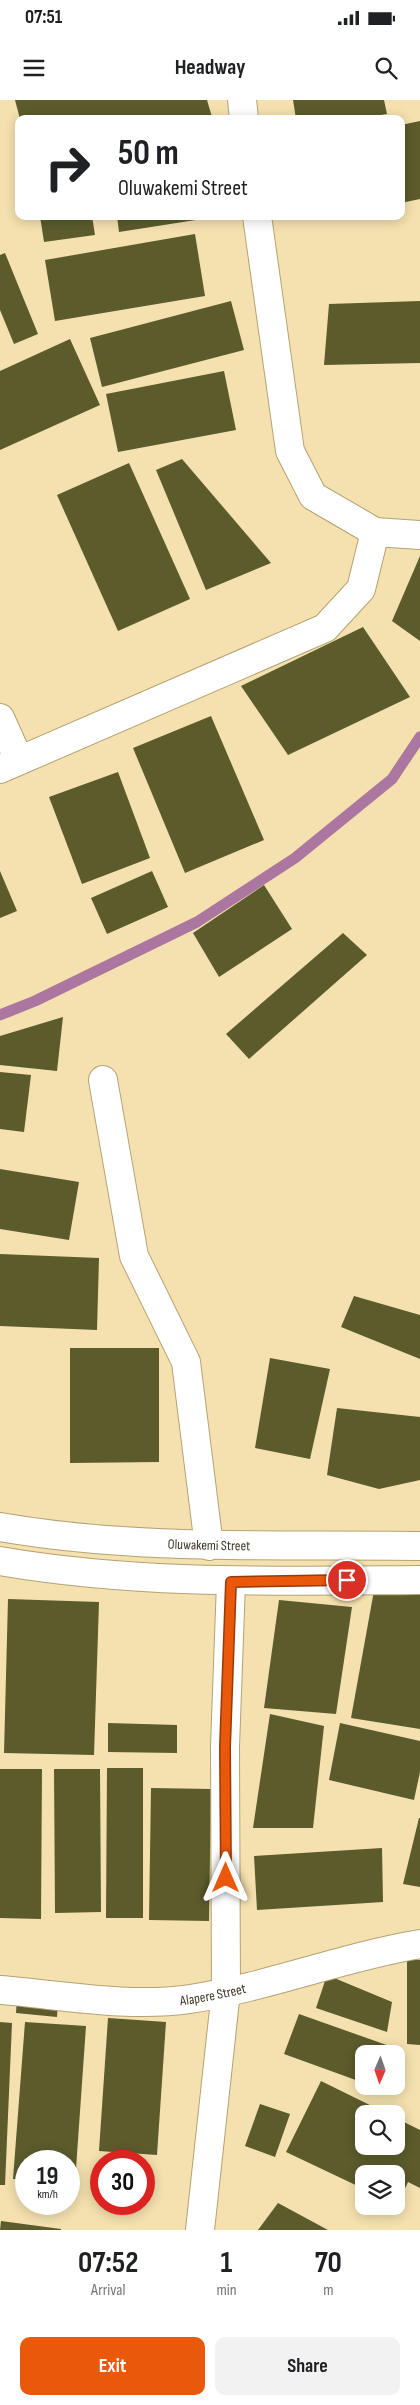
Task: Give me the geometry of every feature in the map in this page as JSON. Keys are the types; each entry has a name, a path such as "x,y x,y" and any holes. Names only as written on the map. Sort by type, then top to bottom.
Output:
{"street":[{"path":"242,100 244,115"},
{"path":"258,220 290,452 313,496 375,532 420,535"},
{"path":"0,718 10,764 246,664 287,643 325,628 361,589 375,532"},
{"path":"103,1080 134,1256 186,1362 209,1546"},
{"name":"Oluwakemi Street","path":"0,1527 52,1536 209,1546 420,1546"},
{"path":"0,1561 47,1569 231,1582 420,1580"},
{"path":"200,2230 226,1990 225,1747 231,1582"},
{"name":"Alapere Street","path":"0,1990 138,2002 190,1999 376,1952 420,1944"}],"building":[{"path":"15,100 207,100 211,115 19,115"},
{"path":"293,100 384,100 387,114 381,115 295,115"},
{"path":"420,121 420,199 405,202 405,124"},
{"path":"41,220 93,220 95,235 44,242"},
{"path":"118,220 196,220 119,232"},
{"path":"195,234 205,296 55,321 45,260"},
{"path":"5,253 38,334 14,344 0,310 0,255"},
{"path":"231,301 244,350 102,387 90,338"},
{"path":"420,301 420,363 324,365 329,304"},
{"path":"70,339 100,405 0,450 0,371"},
{"path":"224,371 236,430 118,452 106,394"},
{"path":"182,459 271,563 206,590 156,470"},
{"path":"129,463 190,599 118,631 57,495"},
{"path":"420,556 420,641 392,621"},
{"path":"363,627 410,697 288,755 241,686"},
{"path":"211,716 264,840 185,873 133,748"},
{"path":"118,772 150,858 82,884 49,797"},
{"path":"0,871 17,911 0,918"},
{"path":"152,871 168,907 107,934 91,898"},
{"path":"264,885 292,929 219,977 193,933"},
{"path":"343,933 367,955 249,1059 226,1034"},
{"path":"63,1017 57,1071 0,1065 0,1036"},
{"path":"0,1072 31,1075 24,1132 0,1129"},
{"path":"0,1169 79,1182 69,1240 0,1229"},
{"path":"0,1254 99,1258 97,1330 0,1326"},
{"path":"354,1296 420,1315 420,1359 341,1327"},
{"path":"70,1348 159,1348 159,1462 70,1463"},
{"path":"270,1358 330,1369 310,1459 255,1448"},
{"path":"337,1408 420,1417 420,1480 379,1489 327,1475"},
{"path":"375,1585 420,1593 420,1729 351,1718"},
{"path":"8,1599 99,1602 94,1755 4,1753"},
{"path":"279,1600 352,1607 336,1714 264,1708"},
{"path":"270,1714 324,1726 313,1828 253,1828"},
{"path":"108,1723 177,1725 177,1753 108,1752"},
{"path":"340,1723 420,1741 420,1772 414,1800 329,1780"},
{"path":"107,1768 143,1768 143,1918 106,1918"},
{"path":"0,1769 42,1769 41,1919 0,1918"},
{"path":"54,1769 100,1769 101,1912 55,1913"},
{"path":"151,1788 211,1789 209,1921 149,1920"},
{"path":"420,1818 420,1887 403,1884"},
{"path":"382,1848 383,1902 257,1910 254,1856"},
{"path":"407,1959 420,1960 420,2045 407,2044"},
{"path":"327,1975 392,2002 387,2032 316,2008"},
{"path":"17,1996 58,2000 57,2017 16,2013"},
{"path":"299,2014 387,2045 355,2045 355,2080 284,2054"},
{"path":"108,2018 166,2022 157,2155 155,2155 155,2150 99,2150"},
{"path":"0,2022 12,2023 5,2185 0,2185"},
{"path":"25,2022 86,2026 77,2150 15,2150"},
{"path":"321,2081 370,2105 355,2105 355,2155 405,2155 405,2122 420,2130 420,2188 408,2182 405,2188 405,2165 355,2165 355,2185 286,2152"},
{"path":"260,2104 290,2114 275,2157 245,2146"},
{"path":"15,2153 15,2179 13,2179"},
{"path":"278,2203 328,2230 258,2230"},
{"path":"1,2221 61,2229 61,2230 0,2230"}],"waterway":[{"path":"0,1015 35,1001 197,922 295,858 392,779 420,737"}],"route":[{"path":"226,1878 225,1747 231,1582 347,1580"}]}
